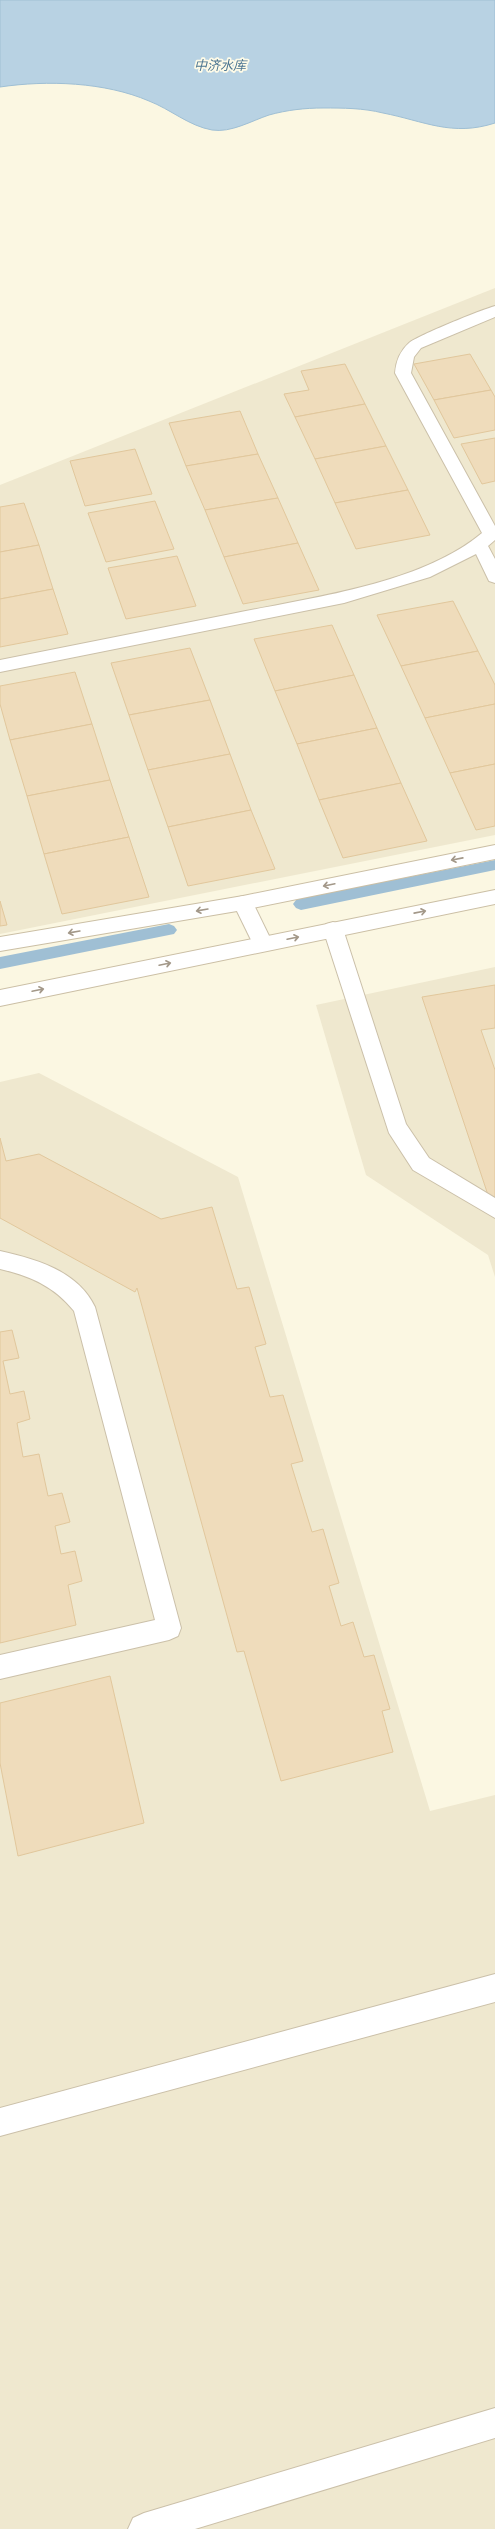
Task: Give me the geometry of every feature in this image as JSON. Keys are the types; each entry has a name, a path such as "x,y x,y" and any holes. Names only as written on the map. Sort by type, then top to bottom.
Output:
{"street":[{"path":"495,312 416,345 407,352 403,361 403,372 489,537 495,577"},
{"path":"0,666 344,597 410,577 489,537"},
{"path":"0,944 243,903 495,852"},
{"path":"0,998 495,897"},
{"path":"243,903 263,944"},
{"path":"333,929 396,1127 421,1164 495,1209"},
{"path":"0,1260 20,1264 59,1280 73,1292 84,1307 169,1628 0,1667"},
{"path":"0,2122 495,1988"},
{"path":"144,2529 495,2423"}],"shaded area":[{"path":"495,288 495,835 0,934 0,485"},
{"path":"495,967 495,1277 488,1255 366,1175 316,1005"},
{"path":"39,1073 238,1177 430,1811 495,1795 495,2529 0,2529 0,1082"}],"water":[{"name":"中济水库","path":"0,0 495,0 495,123 480,127 451,128 376,111 346,108 316,108 282,112 269,115 234,128 226,130 212,130 195,125 157,104 132,95 95,86 56,83 0,87"}],"building":[{"path":"470,354 491,390 434,400 414,364"},
{"path":"345,364 365,404 295,417 284,394 309,390 301,371"},
{"path":"491,390 495,397 495,430 454,438 434,400"},
{"path":"365,404 386,446 315,459 295,417"},
{"path":"240,411 258,454 186,466 169,423"},
{"path":"495,438 495,481 482,484 461,444"},
{"path":"386,446 408,490 335,503 315,459"},
{"path":"135,449 152,494 85,506 70,461"},
{"path":"258,454 278,498 205,510 186,466"},
{"path":"408,490 430,535 356,549 335,503"},
{"path":"278,498 298,543 224,557 205,510"},
{"path":"155,501 174,549 106,562 88,513"},
{"path":"24,503 39,545 0,552 0,507"},
{"path":"298,543 319,590 243,604 224,557"},
{"path":"39,545 53,589 0,599 0,552"},
{"path":"177,556 196,606 126,619 108,568"},
{"path":"53,589 68,634 0,647 0,599"},
{"path":"453,601 478,651 401,666 377,615"},
{"path":"332,625 354,675 275,691 254,639"},
{"path":"190,648 210,700 129,715 111,663"},
{"path":"478,651 495,685 495,704 425,718 401,666"},
{"path":"75,672 92,724 10,740 0,704 0,686"},
{"path":"354,675 377,728 297,744 275,691"},
{"path":"210,700 230,754 148,770 129,715"},
{"path":"495,704 495,764 450,773 425,718"},
{"path":"92,724 110,780 27,796 10,740"},
{"path":"377,728 401,783 319,800 297,744"},
{"path":"230,754 251,810 168,827 148,770"},
{"path":"495,764 495,826 476,830 450,773"},
{"path":"110,780 129,837 44,854 27,796"},
{"path":"401,783 427,841 343,858 319,800"},
{"path":"251,810 275,869 188,886 168,827"},
{"path":"129,837 149,897 62,914 44,854"},
{"path":"0,901 7,925 0,926"},
{"path":"495,985 495,1028 481,1030 495,1070 495,1197 489,1198 422,997"},
{"path":"0,1138 6,1161 39,1154 161,1219 212,1207 237,1289 249,1287 266,1344 255,1347 270,1397 283,1395 303,1461 291,1464 312,1532 323,1529 339,1583 329,1586 341,1626 353,1622 364,1657 374,1655 390,1709 382,1711 393,1752 281,1781 244,1651 237,1652 137,1288 135,1292 0,1218"},
{"path":"12,1330 19,1358 3,1361 10,1394 24,1391 30,1419 17,1423 23,1457 39,1454 48,1496 62,1493 70,1522 55,1526 61,1554 75,1551 82,1581 68,1585 76,1625 0,1643 0,1332"},
{"path":"110,1676 144,1823 18,1856 0,1763 0,1703"}],"waterway":[{"path":"301,904 495,865"},
{"path":"0,963 169,930"}]}
